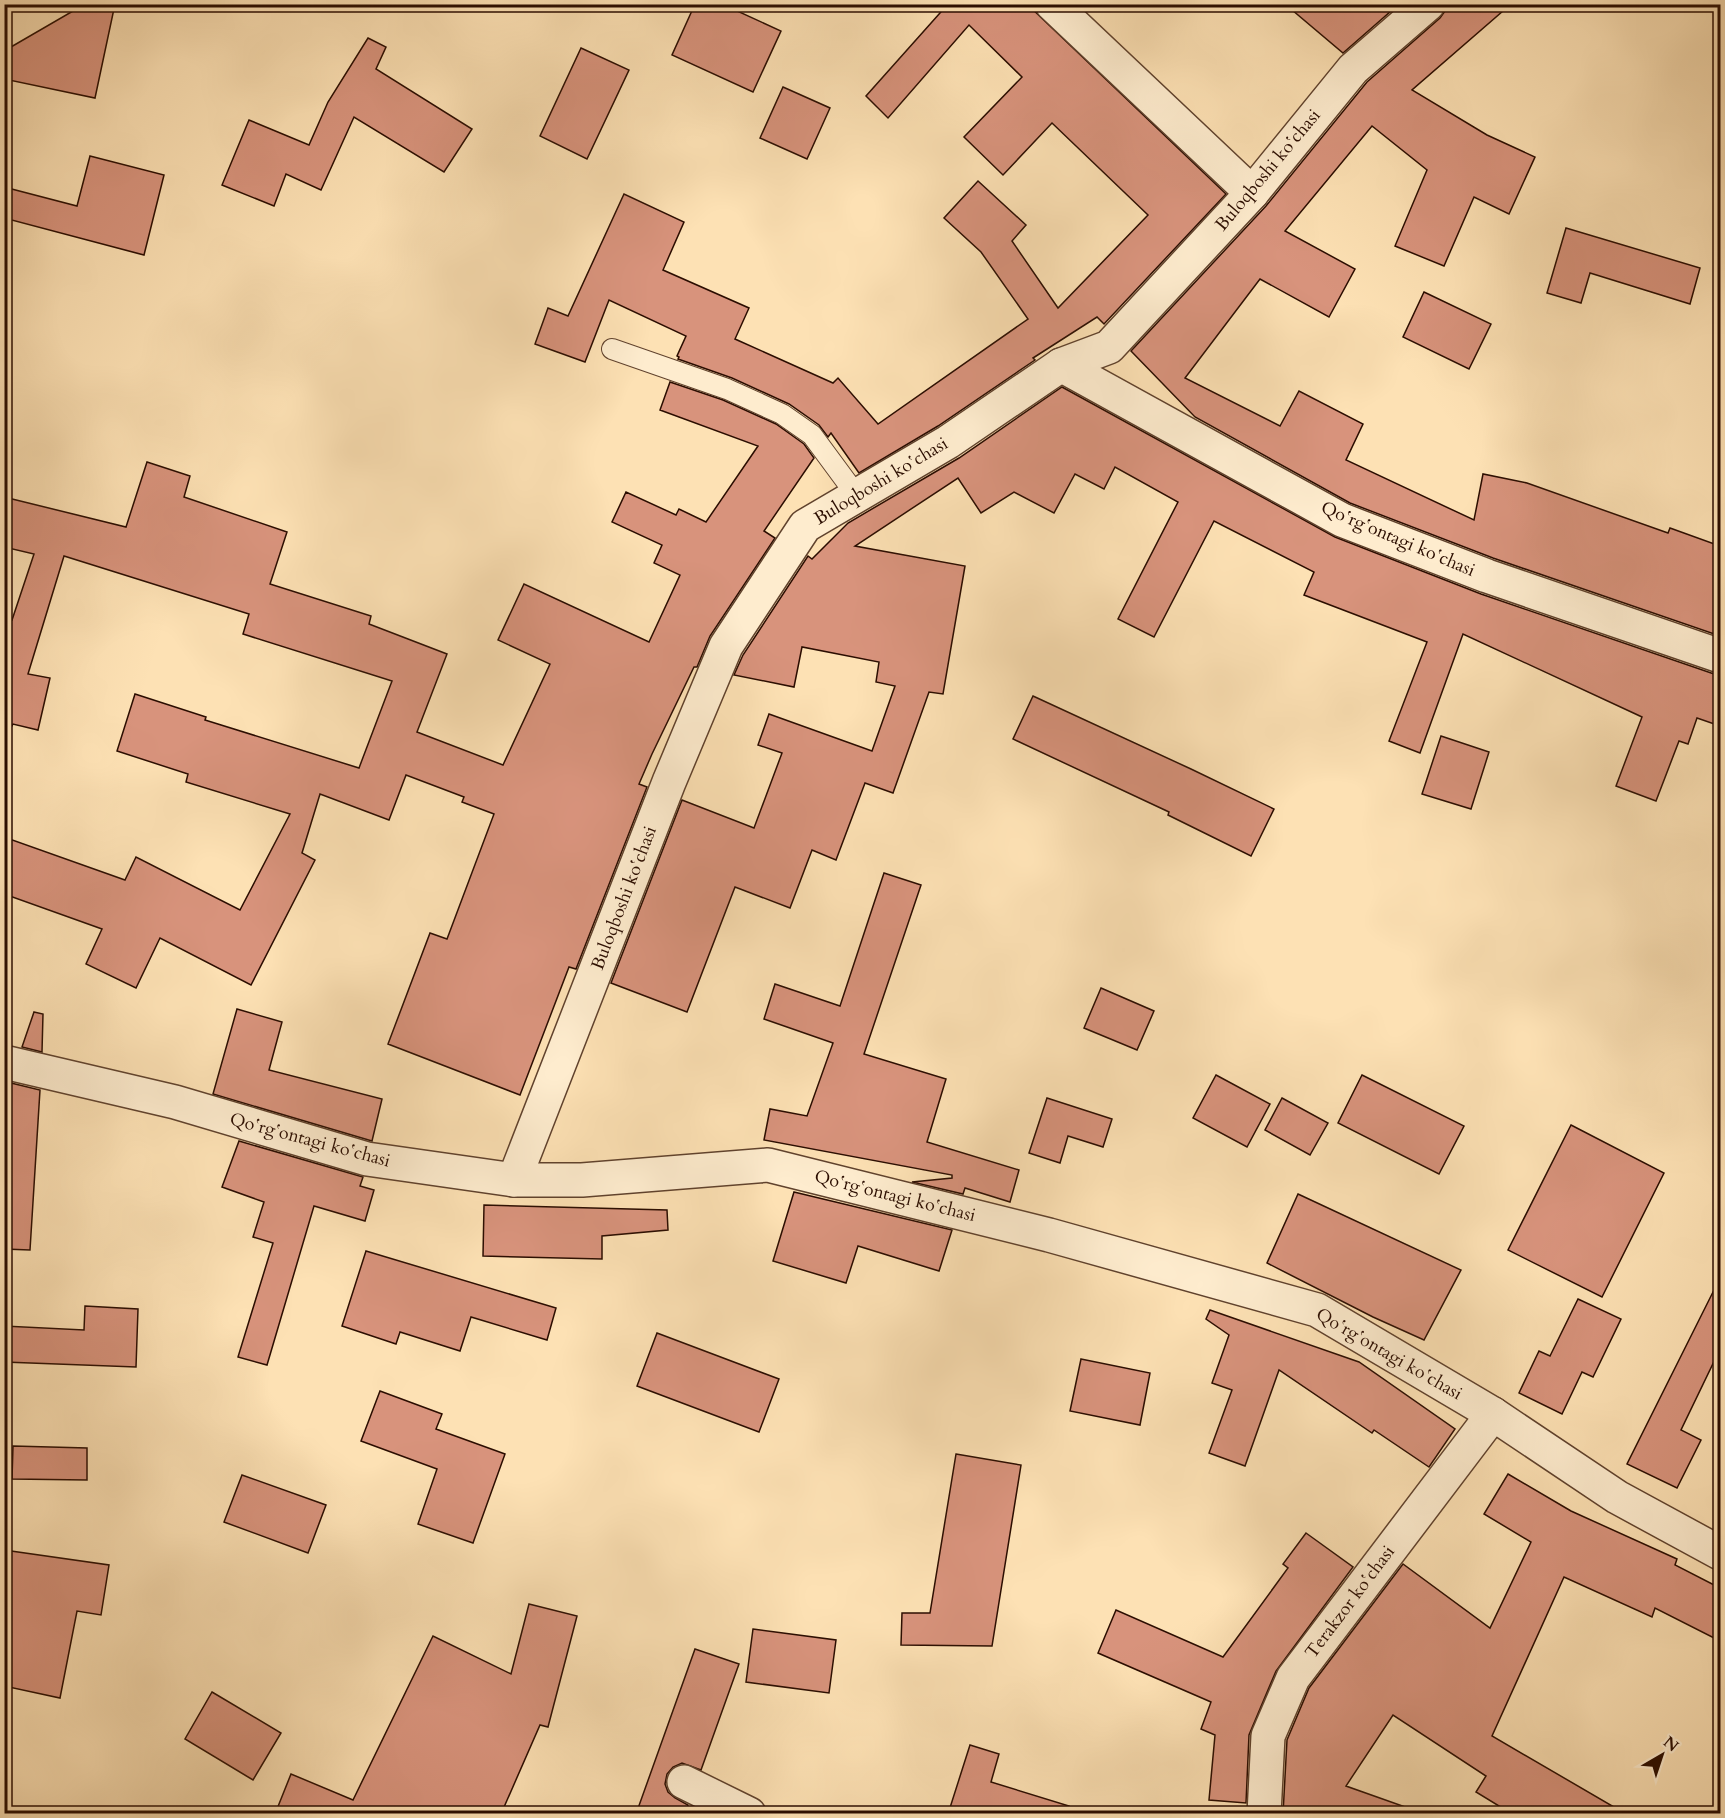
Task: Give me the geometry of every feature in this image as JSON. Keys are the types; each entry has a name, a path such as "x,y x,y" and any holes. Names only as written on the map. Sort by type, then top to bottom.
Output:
{"street":[{"path":"1052,4 1252,193"},
{"name":"Buloqboshi koʻchasi","path":"514,1180 669,782 726,646 805,526 948,442 1061,365 1109,347 1252,193 1353,69 1428,4"},
{"name":"Qoʻrgʻontagi koʻchasi","path":"1061,365 1342,520 1487,576 1720,656"},
{"name":"Qoʻrgʻontagi koʻchasi","path":"4,1062 175,1102 367,1159 514,1180 582,1180 768,1165 1049,1235 1317,1310 1493,1414 1617,1497 1720,1553"},
{"name":"Terakzor koʻchasi","path":"1264,1814 1268,1736 1293,1678 1493,1414"},
{"path":"684,1782 749,1814"}],"lane":[{"path":"612,349 727,389 782,414 812,435 857,495"}],"building":[{"path":"85,4 115,4 95,98 4,79 4,51"},
{"path":"695,4 722,4 781,31 753,92 672,55"},
{"path":"948,4 1027,4 1226,194 1104,324 1097,317 1033,358 1035,360 938,426 859,473 831,433 828,437 819,425 789,404 732,378 678,359 677,356 686,336 609,300 585,362 535,344 548,308 568,316 624,194 684,222 663,270 749,308 735,339 833,383 838,378 878,424 1028,319 981,252 944,218 978,181 1026,225 1012,241 1058,308 1148,215 1052,123 1003,175 964,137 1022,77 969,25 888,118 866,96"},
{"path":"1285,4 1399,4 1343,53"},
{"path":"1446,4 1511,4 1412,90 1487,135 1535,157 1509,214 1474,197 1444,266 1395,246 1427,170 1372,126 1285,231 1355,269 1329,317 1260,279 1185,378 1280,426 1299,391 1363,424 1346,460 1474,520 1483,474 1527,483 1668,533 1670,528 1720,546 1720,636 1493,558 1350,503 1195,417 1131,351 1266,206 1367,82 1440,18 1445,11"},
{"path":"368,38 386,47 376,69 472,129 444,172 354,117 321,190 286,174 274,206 222,185 249,120 309,145 328,102"},
{"path":"581,48 629,70 587,159 540,136"},
{"path":"783,87 830,108 807,159 760,138"},
{"path":"90,156 164,175 144,255 4,218 4,187 77,206"},
{"path":"1566,228 1700,268 1690,304 1590,273 1581,303 1547,293"},
{"path":"1424,292 1491,324 1469,369 1403,337"},
{"path":"670,382 723,400 776,424 804,444 814,458 764,531 775,538 710,636 697,667 694,667 652,754 639,784 647,787 576,969 569,967 520,1095 388,1044 430,933 447,939 494,814 462,802 464,797 406,775 389,820 320,794 302,853 315,860 251,985 160,938 136,988 86,964 102,929 4,894 4,837 125,880 136,857 240,910 290,814 186,782 188,774 117,751 135,694 206,717 205,720 359,768 392,681 243,634 249,614 64,556 28,674 50,678 38,730 13,724 12,726 4,725 4,618 12,620 34,554 4,547 4,497 126,527 147,462 190,476 184,497 287,532 270,584 371,616 369,624 447,654 417,732 503,765 550,664 498,640 524,584 649,642 680,575 654,563 662,545 612,522 626,492 676,515 679,509 706,522 758,446 660,410"},
{"path":"1062,387 1335,537 1481,594 1714,674 1720,674 1720,726 1697,718 1688,744 1679,741 1656,801 1616,786 1642,717 1463,634 1420,753 1389,741 1427,642 1304,595 1314,572 1214,521 1154,637 1118,619 1178,502 1115,467 1104,489 1075,474 1054,513 1014,492 981,513 958,478 855,546 965,566 943,694 929,692 893,793 865,783 836,860 812,850 790,908 735,887 687,1012 611,983 682,800 754,828 782,753 758,745 769,714 872,751 895,686 876,682 879,662 802,647 794,687 734,675 743,655 808,556 812,559 848,523 959,458"},
{"path":"1033,696 1274,809 1251,856 1168,815 1169,812 1013,739"},
{"path":"1441,736 1489,752 1471,809 1422,794"},
{"path":"884,873 921,885 864,1054 946,1079 927,1142 1019,1170 1010,1202 965,1188 963,1194 912,1182 952,1178 952,1175 764,1140 770,1109 807,1116 833,1043 764,1019 775,984 840,1006"},
{"path":"1101,988 1154,1011 1137,1050 1084,1028"},
{"path":"237,1009 282,1022 269,1070 382,1099 372,1141 213,1094"},
{"path":"34,1012 43,1014 42,1052 22,1047"},
{"path":"1216,1075 1270,1104 1247,1147 1193,1118"},
{"path":"1362,1075 1464,1126 1439,1174 1338,1123"},
{"path":"11,1083 40,1090 30,1250 4,1249 4,1101"},
{"path":"1047,1098 1112,1119 1103,1147 1068,1136 1060,1163 1029,1153"},
{"path":"1282,1098 1328,1123 1310,1155 1265,1130"},
{"path":"1571,1125 1664,1173 1602,1297 1508,1250"},
{"path":"239,1141 363,1177 360,1186 374,1190 365,1221 314,1206 267,1365 238,1357 273,1243 253,1237 264,1202 222,1187"},
{"path":"794,1192 952,1230 939,1271 858,1246 846,1283 773,1261"},
{"path":"1298,1194 1461,1270 1424,1340 1373,1317 1267,1263"},
{"path":"484,1205 667,1210 668,1230 602,1236 602,1259 483,1256"},
{"path":"366,1251 556,1308 547,1340 471,1317 460,1351 400,1332 396,1344 342,1326"},
{"path":"1720,1278 1720,1349 1681,1430 1701,1440 1677,1488 1627,1464"},
{"path":"1578,1299 1621,1319 1593,1377 1582,1372 1562,1414 1519,1393 1539,1351 1550,1356"},
{"path":"85,1306 138,1309 136,1367 4,1362 4,1326 84,1330"},
{"path":"1210,1310 1359,1362 1455,1429 1429,1467 1374,1430 1372,1433 1279,1370 1245,1466 1209,1453 1232,1390 1212,1383 1229,1335 1206,1319"},
{"path":"657,1333 779,1379 759,1432 637,1386"},
{"path":"1081,1359 1150,1373 1140,1425 1070,1411"},
{"path":"380,1391 442,1414 436,1429 505,1454 473,1543 418,1524 437,1469 361,1441"},
{"path":"13,1446 87,1448 87,1480 12,1479"},
{"path":"956,1454 1021,1465 992,1646 901,1645 902,1613 930,1613"},
{"path":"1508,1474 1571,1511 1677,1559 1675,1565 1720,1588 1720,1641 1655,1608 1652,1617 1564,1577 1492,1736 1626,1814 1512,1814 1476,1792 1486,1776 1393,1715 1346,1786 1411,1809 1411,1814 1283,1814 1287,1740 1309,1688 1403,1564 1490,1628 1531,1542 1484,1514"},
{"path":"242,1475 326,1505 308,1553 224,1522"},
{"path":"1306,1533 1353,1567 1276,1671 1249,1735 1246,1803 1209,1800 1215,1735 1201,1729 1211,1702 1098,1653 1116,1610 1223,1657 1288,1568 1283,1564"},
{"path":"4,1550 109,1565 101,1615 77,1611 60,1698 4,1686"},
{"path":"529,1604 577,1616 548,1727 540,1725 501,1814 275,1814 291,1774 353,1800 433,1636 511,1674"},
{"path":"753,1629 836,1640 829,1693 746,1682"},
{"path":"695,1649 739,1664 701,1770 682,1763 673,1767 667,1774 665,1784 668,1792 688,1805 685,1814 636,1814"},
{"path":"212,1692 281,1733 253,1780 185,1739"},
{"path":"970,1745 999,1754 991,1782 1069,1806 1068,1814 948,1814"}]}
